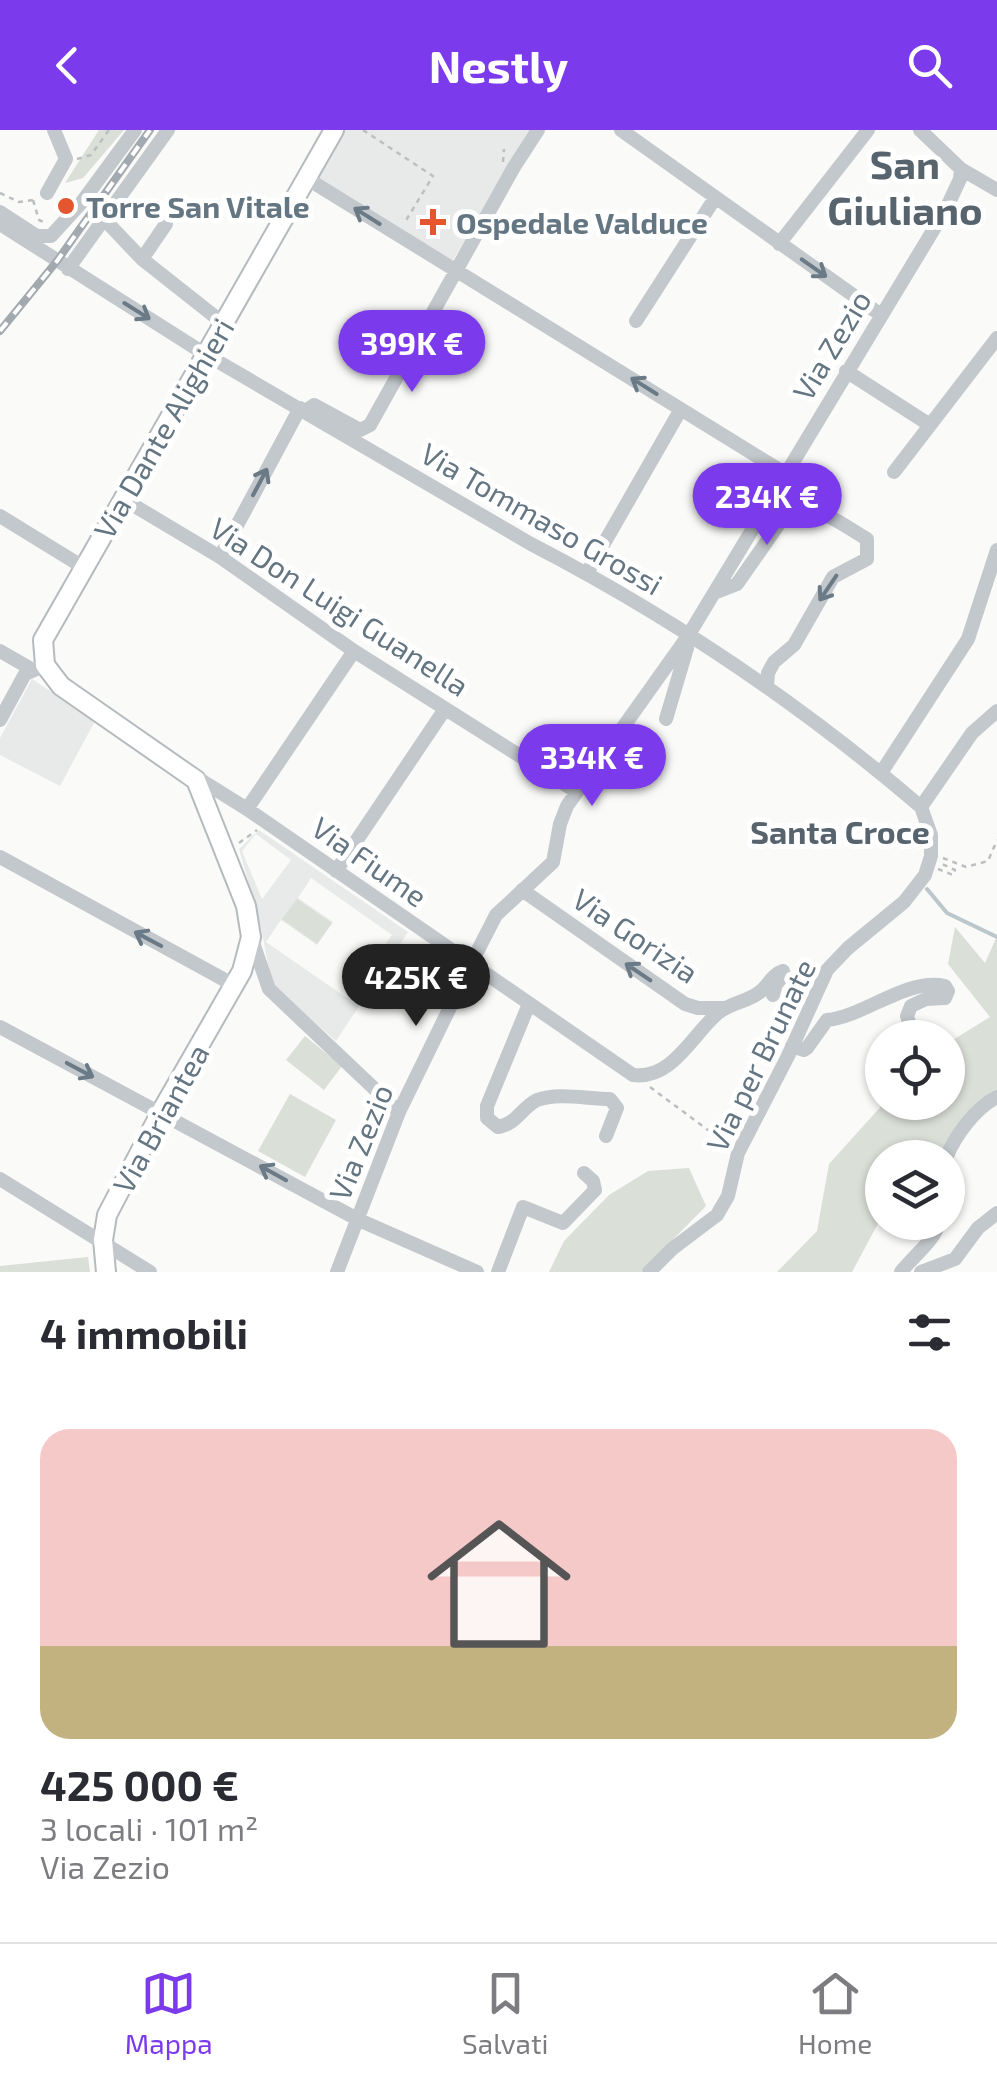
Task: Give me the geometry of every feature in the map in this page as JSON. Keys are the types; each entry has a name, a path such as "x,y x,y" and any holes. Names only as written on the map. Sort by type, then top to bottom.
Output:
{"main road":[{"name":"Via Dante Alighieri","path":"39,667 43,640 334,130"},
{"path":"39,667 191,774 249,915 251,937"},
{"name":"Via Briantea","path":"106,1272 103,1240 107,1215 238,978 251,937"}],"street":[{"path":"47,192 66,159 54,130"},
{"path":"0,212 37,236 49,238 136,130"},
{"path":"68,269 168,130"},
{"path":"220,557 302,409 314,405 360,430 370,426 538,130"},
{"path":"620,130 882,315"},
{"path":"779,244 868,130"},
{"path":"920,130 937,135 961,169 997,190"},
{"name":"Via Zezio","path":"337,1272 399,1112 496,915 553,862 562,819 577,792 690,637 946,209 961,169"},
{"path":"306,178 786,474"},
{"path":"636,321 715,198"},
{"path":"104,218 142,258 223,323"},
{"name":"Via Tommaso Grossi","path":"0,224 205,354 587,573 690,637 767,686 921,808"},
{"path":"142,258 166,224"},
{"path":"894,472 997,338"},
{"path":"846,372 930,425"},
{"path":"587,573 682,409"},
{"name":"Via Don Luigi Guanella","path":"123,500 220,557 354,650 577,792"},
{"path":"714,592 738,584 788,511 804,507 818,511 867,540 869,552 860,564 833,577 794,644 774,662 767,686"},
{"path":"0,516 83,568"},
{"path":"881,773 968,639 997,550"},
{"path":"666,719 690,637"},
{"path":"0,650 39,667"},
{"path":"207,806 242,805 354,650"},
{"name":"Via Dante Alighieri","path":"0,720 22,678 39,667"},
{"path":"336,871 445,708"},
{"path":"928,864 930,835 921,808 972,733 997,711"},
{"name":"Via Fiume","path":"191,774 242,805 632,1074"},
{"path":"0,857 238,978 269,989 399,1112"},
{"name":"Via per Brunate","path":"649,1272 672,1248 717,1215 728,1196 738,1152 827,970 904,902 928,864"},
{"name":"Via Gorizia","path":"522,890 685,1004 725,1008 758,994 776,973 783,971 773,995"},
{"path":"251,937 269,989"},
{"path":"792,1046 807,1048 827,1020 842,1018 921,987 945,986 945,998 921,1000 911,1006 908,1020"},
{"path":"529,1004 486,1106 487,1118 498,1126 510,1125 538,1100 555,1096 610,1099 617,1108 606,1136"},
{"name":"Via Gorizia","path":"632,1074 646,1076 658,1072 725,1008"},
{"path":"0,1028 359,1220 476,1272"},
{"path":"955,1140 983,1106 997,1097"},
{"path":"498,1272 523,1207 564,1224 594,1190 594,1181 584,1173"},
{"path":"0,1179 150,1272"},
{"path":"921,1272 955,1259 978,1228 997,1213"},
{"path":"901,1272 930,1240"}],"path":[{"path":"66,159 91,155 109,130"},
{"path":"363,130 433,176 398,234"},
{"path":"0,193 19,202 33,200"},
{"path":"225,852 264,821"},
{"path":"928,864 954,874 955,870 940,862 941,857 966,867 988,861 997,840"},
{"path":"632,1074 716,1136 743,1125 734,1143"}],"shaded area":[{"path":"99,130 124,130 83,178 65,183"},
{"name":"Ospedale Valduce","path":"340,130 534,130 453,260 313,178"},
{"path":"32,679 95,721 60,786 0,755 0,738"},
{"path":"259,830 408,932 336,1041 276,988 239,849","holes":["256,834 291,860 262,899 242,851","311,878 392,935 378,954 383,958 368,980 362,977 347,998 266,942 281,920 317,945 333,922 298,898"]},
{"path":"297,899 332,923 317,944 282,919"},
{"path":"955,927 985,963 997,936 997,1092 956,1140 865,1140 865,1240 869,1240 852,1272 777,1272 817,1231 829,1164 869,1120 965,1120 965,1032 990,1017 948,964"},
{"path":"305,1036 342,1066 324,1090 286,1060"},
{"path":"290,1094 336,1120 305,1177 258,1151"},
{"path":"689,1168 706,1206 641,1272 549,1272 564,1241 609,1195 648,1171"},
{"path":"88,1257 90,1272 0,1272 0,1266"}],"waterway":[{"path":"927,889 947,913 997,937"}],"railway":[{"path":"0,331 57,261 150,130"}],"place":[{"name":"Torre San Vitale","path":"66,206"},
{"name":"Ospedale Valduce","path":"433,222"}],"district":[{"name":"San Giuliano","path":"905,186"},
{"name":"Santa Croce","path":"840,831"}]}
